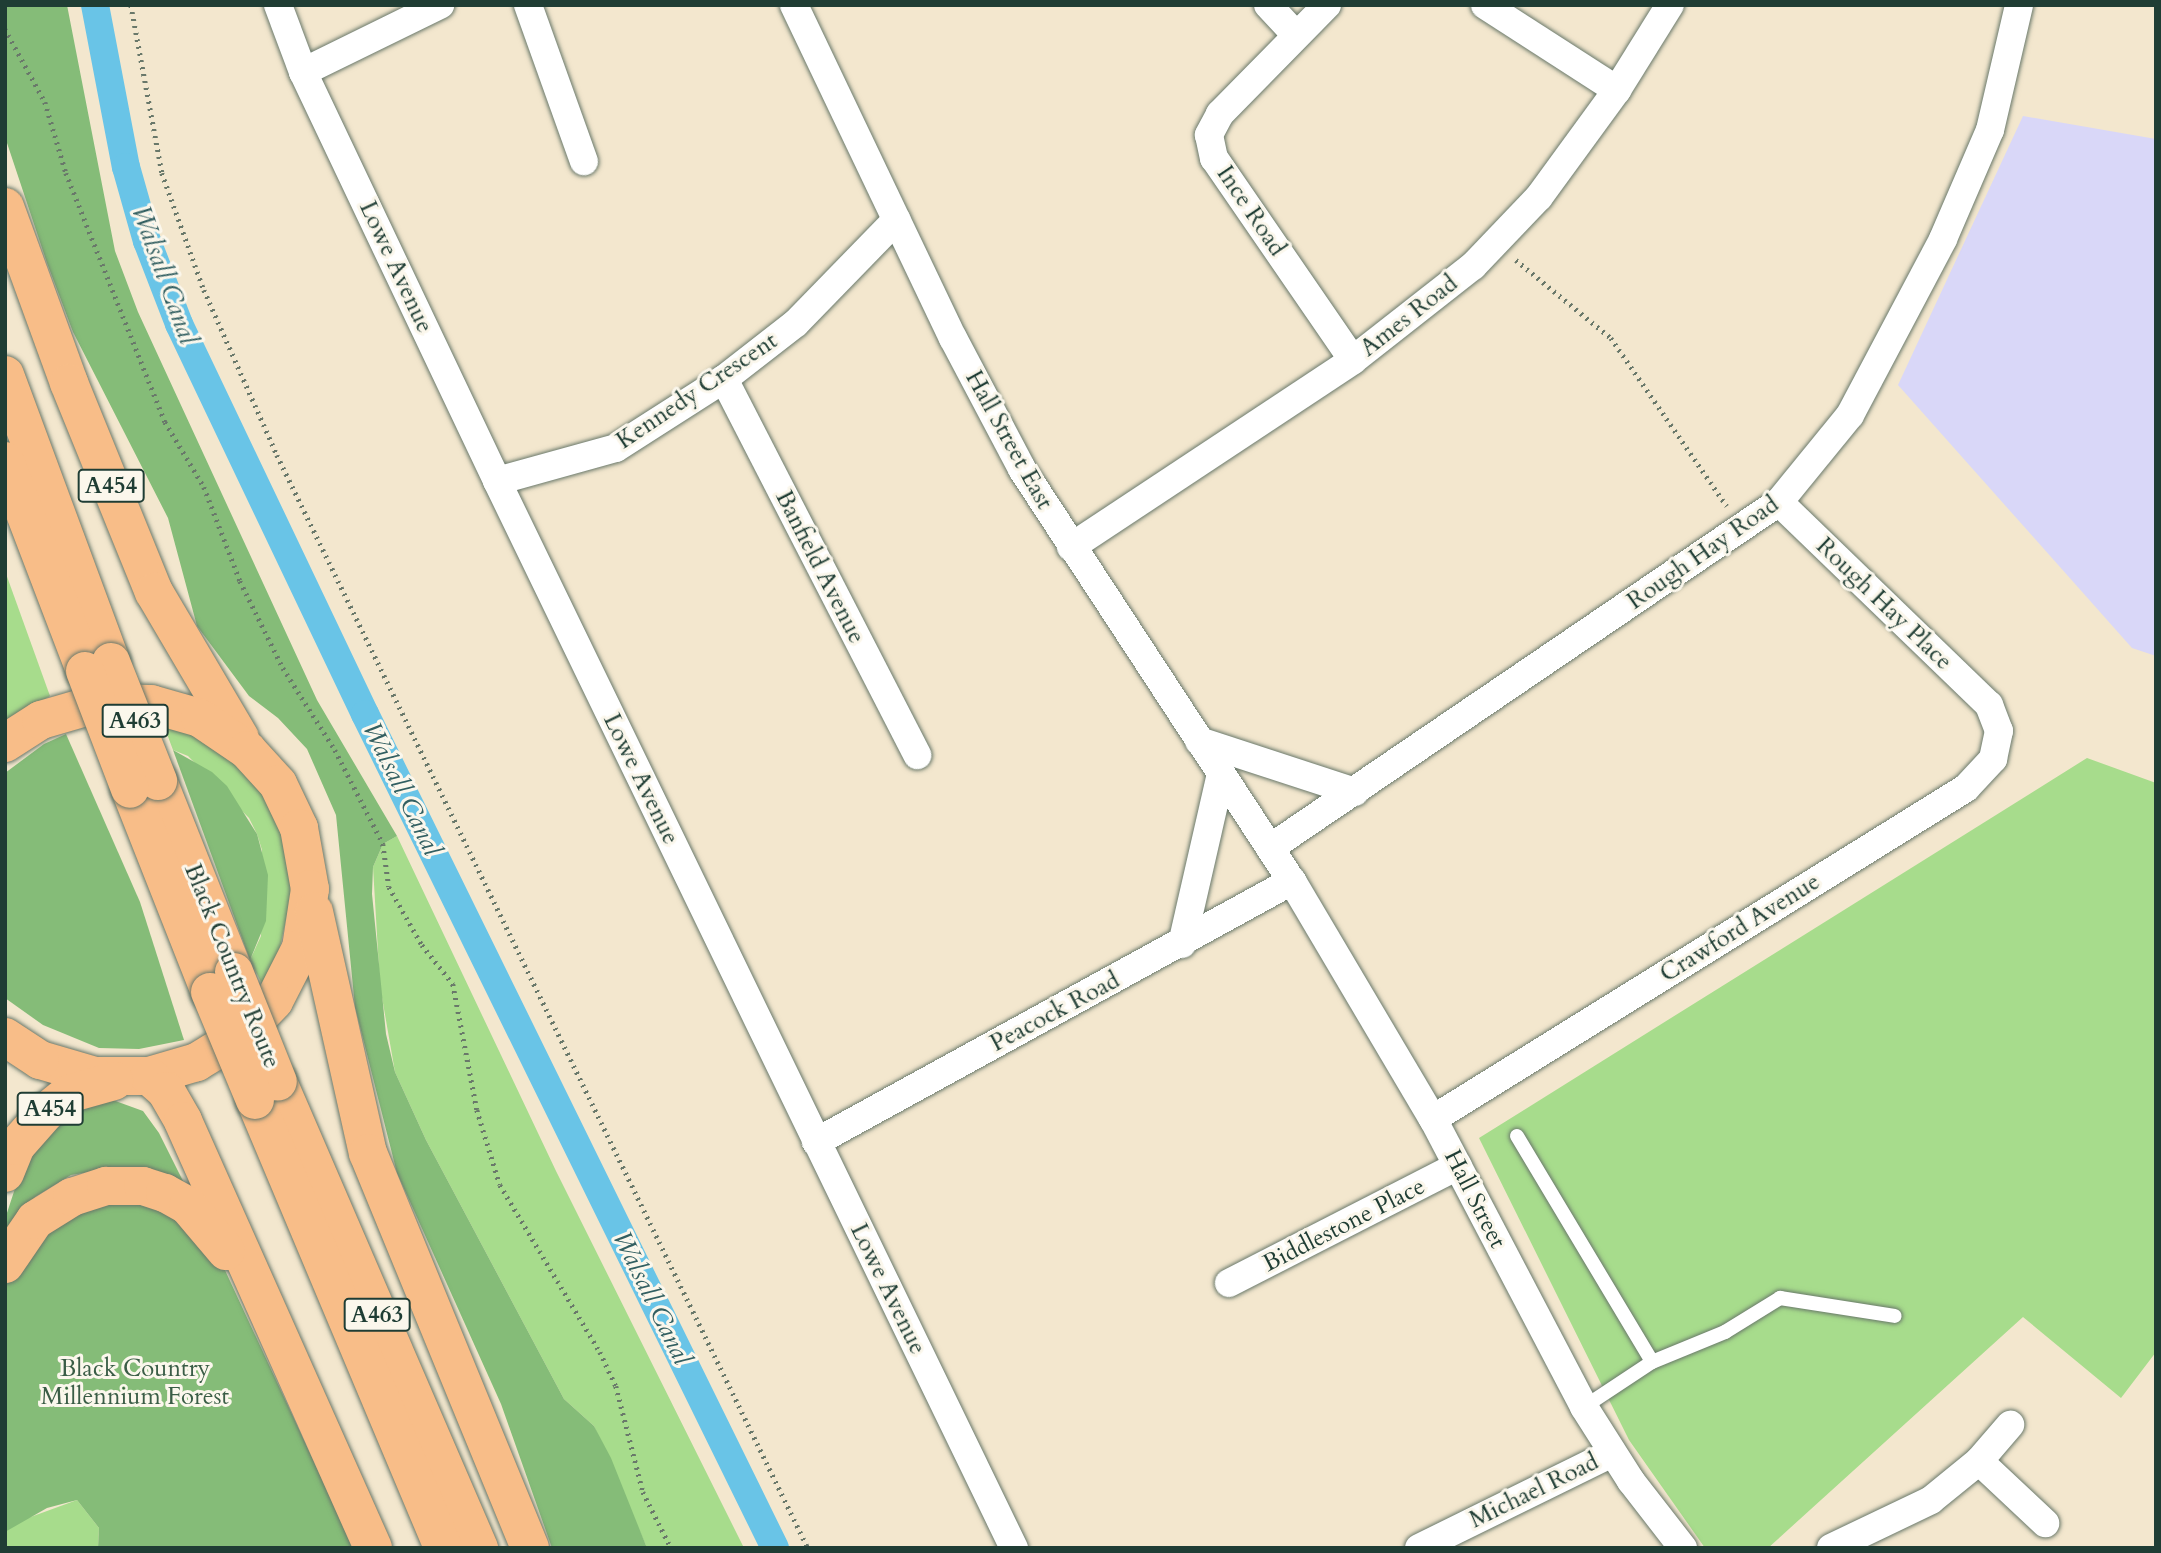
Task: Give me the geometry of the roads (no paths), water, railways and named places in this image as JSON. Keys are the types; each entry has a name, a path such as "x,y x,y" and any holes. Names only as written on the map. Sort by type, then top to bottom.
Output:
{"highway":[{"name":"A454","path":"5,207 69,383 154,592 247,750"},
{"name":"Black Country Route","path":"5,375 98,667"},
{"name":"Black Country Route","path":"5,461 98,667 443,1548"},
{"path":"5,743 63,711 121,702 180,711 220,729 247,750 292,809 306,854 310,889 368,1153 530,1548"},
{"path":"136,1077 218,1052 260,1017 289,976 301,947 310,889"},
{"path":"5,1037 40,1060 70,1071 136,1077 166,1091 183,1121 373,1548"},
{"name":"A454","path":"5,1173 16,1146 46,1112 68,1094 136,1077"},
{"name":"Black Country Route","path":"266,1091 479,1548"},
{"path":"5,1264 36,1220 54,1206 106,1186 143,1186 188,1206 215,1233 273,1328"}],"street":[{"name":"Lowe Avenue","path":"278,5 303,72 498,481 1014,1548"},
{"path":"303,72 440,5"},
{"path":"528,5 584,161"},
{"name":"Hall Street East","path":"794,5 896,220 1022,469 1270,848"},
{"path":"1268,5 1296,34"},
{"name":"Ince Road","path":"1327,5 1220,114 1209,135 1214,158 1353,360"},
{"path":"1485,5 1618,90"},
{"name":"Ames Road","path":"1071,547 1353,360 1496,244 1539,197 1618,90 1670,5"},
{"name":"Rough Hay Road","path":"1270,848 1779,502 1850,415 1943,239 1990,130 2020,5"},
{"name":"Kennedy Crescent","path":"498,481 616,448 724,379 796,323 896,220"},
{"name":"Banfield Avenue","path":"724,379 917,755"},
{"name":"Rough Hay Place","path":"1779,502 1989,705"},
{"name":"Crawford Avenue","path":"1433,1119 1966,788 1993,759 1998,731 1989,705"},
{"path":"1199,741 1355,792"},
{"path":"1182,944 1221,774"},
{"name":"Hall Street","path":"1270,848 1433,1119 1584,1408 1612,1453 1683,1548"},
{"name":"Peacock Road","path":"816,1142 1182,944 1292,881"},
{"name":"Biddlestone Place","path":"1229,1283 1458,1166"},
{"path":"1842,1545 1931,1500 1979,1461 2010,1425"},
{"name":"Michael Road","path":"1419,1548 1612,1453"},
{"path":"1979,1461 2045,1524"}],"lane":[{"path":"1517,1136 1652,1362"},
{"path":"1584,1408 1652,1362 1726,1332 1780,1298 1895,1316"}],"waterway":[{"name":"Walsall Canal","path":"95,5 126,167 147,241 179,324 365,714 775,1548"}],"park label":[{"name":"Black Country Millennium Forest","path":"135,1383"}]}
